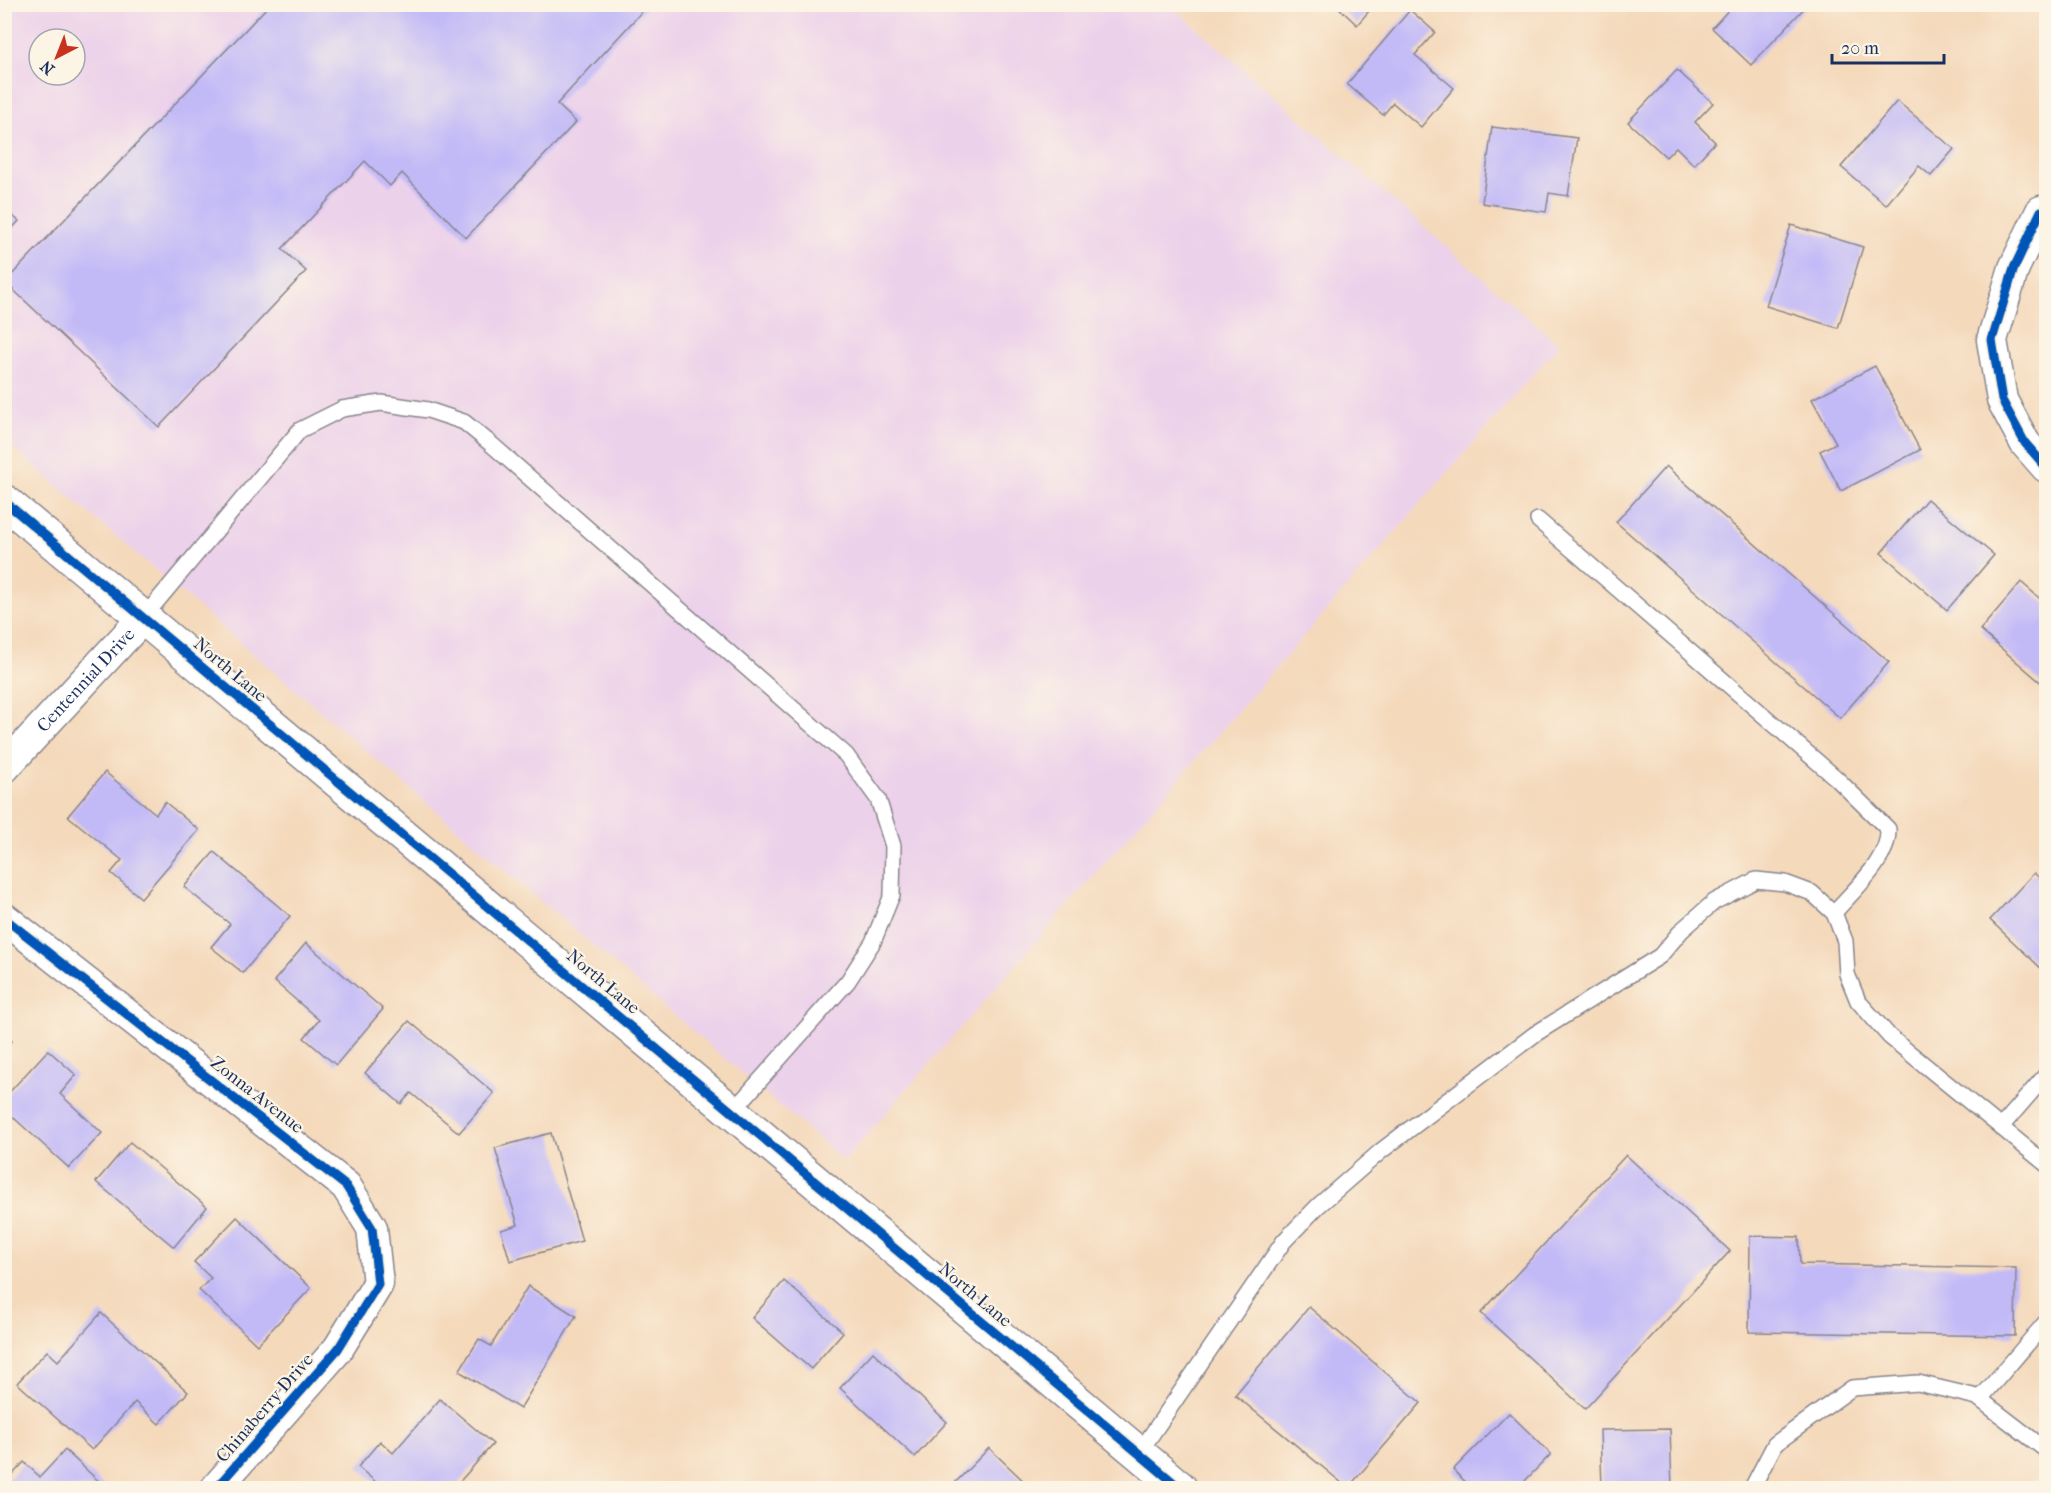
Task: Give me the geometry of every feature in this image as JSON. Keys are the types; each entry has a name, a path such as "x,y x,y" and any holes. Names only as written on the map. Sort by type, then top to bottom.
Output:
{"street":[{"path":"2041,211 2014,268 1992,340 2002,400 2025,443 2046,467"},
{"name":"North Lane","path":"4,501 1180,1488"},
{"name":"Centennial Drive","path":"4,768 143,618"},
{"name":"Zonna Avenue","path":"4,918 346,1186 372,1228 378,1284 339,1349"},
{"name":"Chinaberry Drive","path":"216,1488 339,1349"}],"lane":[{"path":"143,618 300,430 342,409 381,403 428,410 464,422 846,754 878,799 893,846 892,894 873,942 848,981 732,1112"},
{"path":"1539,520 1836,778 1888,829 1888,841 1879,858 1834,913"},
{"path":"1139,1453 1284,1241 1318,1206 1381,1151 1535,1034 1660,956 1682,930 1714,902 1756,880 1785,883 1812,893 1834,913 1845,941 1847,974 1858,1001 1890,1037 2046,1164"},
{"path":"2001,1127 2046,1075"},
{"path":"1980,1400 2046,1322"},
{"path":"1752,1488 1775,1444 1852,1388 1918,1383 1980,1400 2046,1450"}],"shaded area":[{"path":"5,5 1170,5 1559,345 844,1161 5,441"}],"building":[{"path":"270,4 649,4 557,104 576,122 466,238 402,173 390,186 365,161 282,249 306,271 159,427 5,282"},
{"path":"1335,4 1375,4 1357,25"},
{"path":"1734,4 1808,4 1751,65 1712,28"},
{"path":"1410,10 1435,32 1415,55 1454,88 1421,127 1393,103 1383,115 1347,84"},
{"path":"1677,70 1713,103 1695,122 1715,142 1694,165 1676,147 1666,157 1628,122"},
{"path":"1897,101 1954,149 1931,176 1919,166 1886,205 1841,167"},
{"path":"1492,127 1577,138 1568,196 1549,193 1546,212 1482,203"},
{"path":"4,209 19,221 4,237"},
{"path":"1791,225 1863,247 1838,328 1766,306"},
{"path":"1875,366 1920,450 1841,491 1820,451 1836,443 1812,399"},
{"path":"1666,466 1889,662 1840,718 1616,522"},
{"path":"1927,499 1994,555 1947,610 1881,553"},
{"path":"2021,582 2046,604 2046,687 1980,630"},
{"path":"105,772 156,814 165,802 199,830 141,898 111,873 122,860 68,816"},
{"path":"214,852 290,916 243,973 211,947 230,924 184,887"},
{"path":"2034,873 2046,884 2046,973 1990,920"},
{"path":"306,943 383,1009 336,1065 304,1038 319,1020 274,981"},
{"path":"409,1021 494,1093 459,1133 411,1093 401,1104 365,1073"},
{"path":"4,1035 12,1041 4,1050"},
{"path":"48,1050 76,1075 60,1094 102,1133 69,1168 4,1109 4,1098"},
{"path":"551,1133 582,1241 510,1261 501,1230 518,1225 495,1148"},
{"path":"130,1142 207,1207 174,1247 96,1182"},
{"path":"1626,1155 1730,1251 1585,1409 1481,1313"},
{"path":"237,1217 311,1288 257,1345 199,1290 211,1278 194,1262"},
{"path":"1750,1236 1799,1237 1800,1264 2016,1268 2015,1336 1749,1332"},
{"path":"784,1281 843,1332 811,1369 752,1318"},
{"path":"528,1286 576,1316 520,1409 459,1371 479,1339 491,1346"},
{"path":"1309,1307 1421,1403 1348,1488 1235,1395"},
{"path":"101,1313 188,1392 159,1424 135,1402 92,1450 17,1383 47,1351 58,1361"},
{"path":"873,1352 947,1422 915,1457 840,1388"},
{"path":"440,1399 493,1444 454,1488 383,1488 358,1467 380,1441 393,1453"},
{"path":"1509,1413 1551,1454 1518,1488 1472,1488 1453,1470"},
{"path":"1670,1429 1672,1488 1602,1488 1600,1430"},
{"path":"989,1448 1031,1488 959,1488 954,1484"},
{"path":"65,1450 105,1487 4,1488 4,1484 24,1462 40,1477"}],"cycle path":[{"path":"2041,211 2014,268 1992,340 2002,400 2025,443 2046,467"},
{"path":"4,501 1180,1488"},
{"path":"4,918 346,1186 372,1228 378,1284 338,1349 216,1488"}]}
